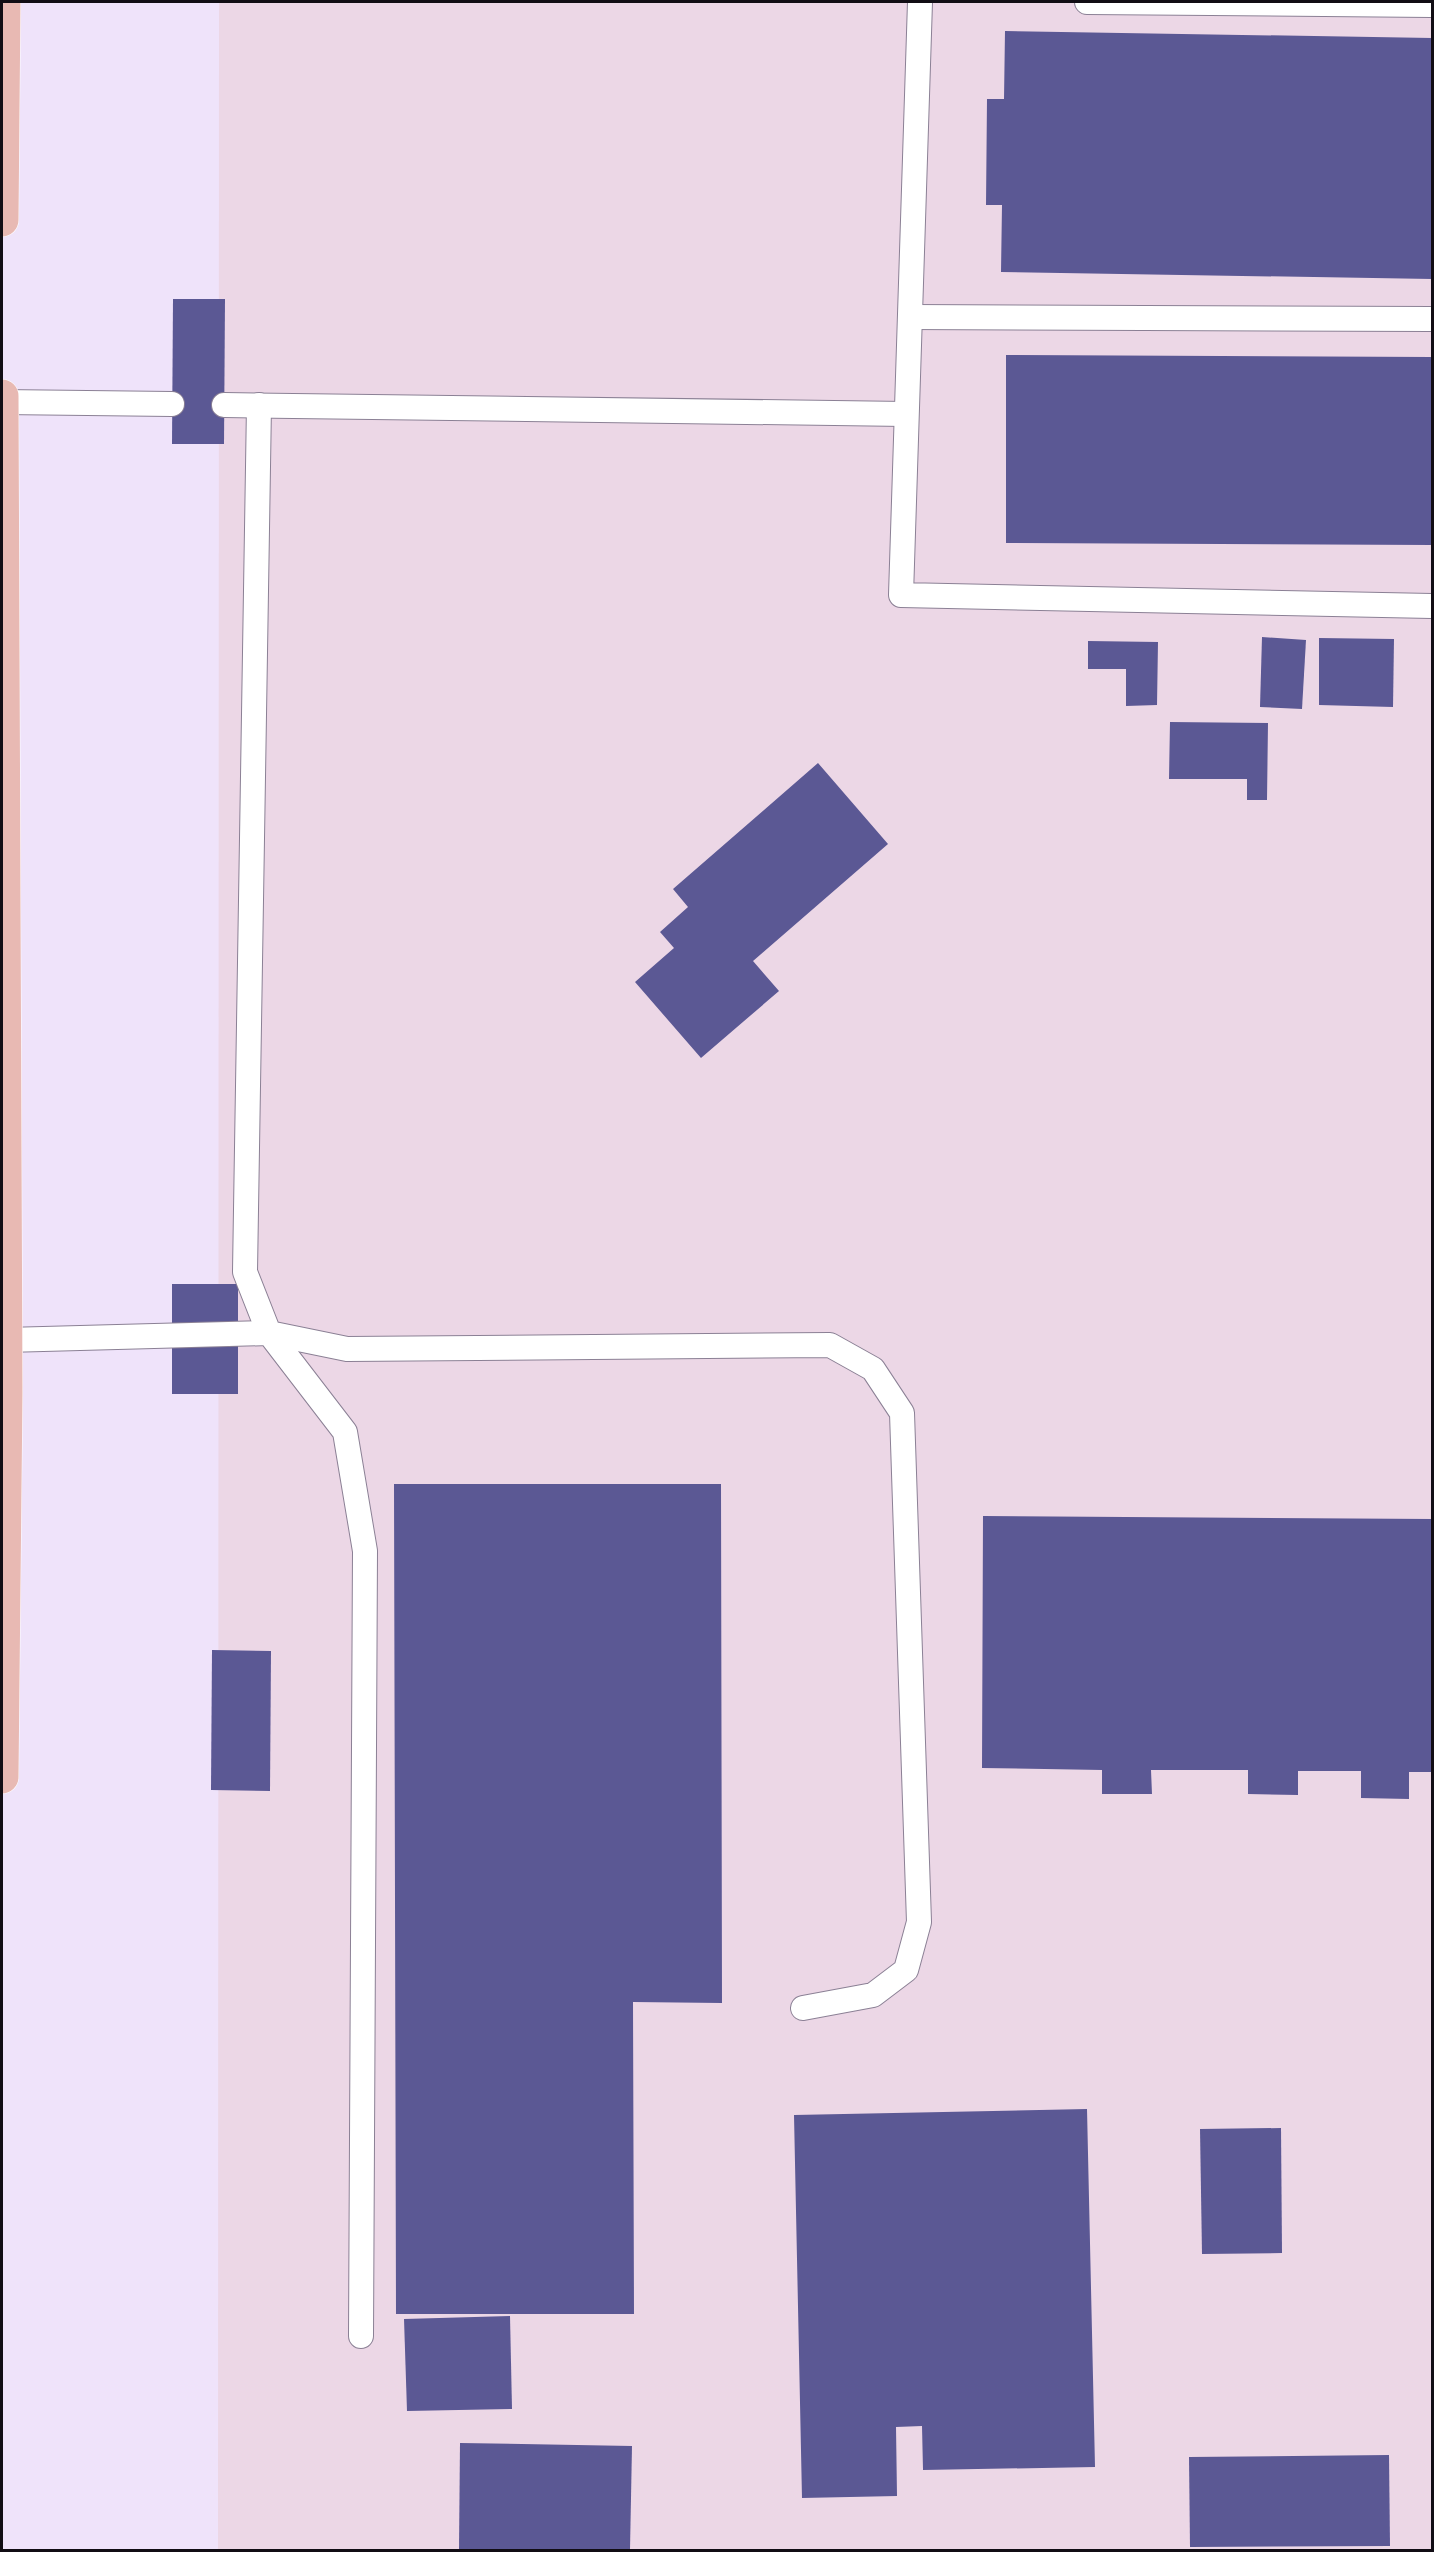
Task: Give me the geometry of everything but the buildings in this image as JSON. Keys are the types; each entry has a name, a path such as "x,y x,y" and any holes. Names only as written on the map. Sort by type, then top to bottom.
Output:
{"main road":[{"path":"2,220 4,2"},
{"path":"2,396 6,1340 2,1777"}],"lane":[{"path":"920,2 901,595 1432,606"},
{"path":"1087,2 1432,5"},
{"path":"910,317 1432,319"},
{"path":"2,402 172,404"},
{"path":"224,405 906,414"},
{"path":"259,405 245,1272 269,1333 345,1432 365,1551 361,2336"},
{"path":"6,1340 269,1333 347,1349 830,1345 873,1369 902,1413 919,1922 906,1970 873,1995 803,2008"}],"shaded area":[{"path":"219,2 1432,2 1432,2550 218,2550"}]}
